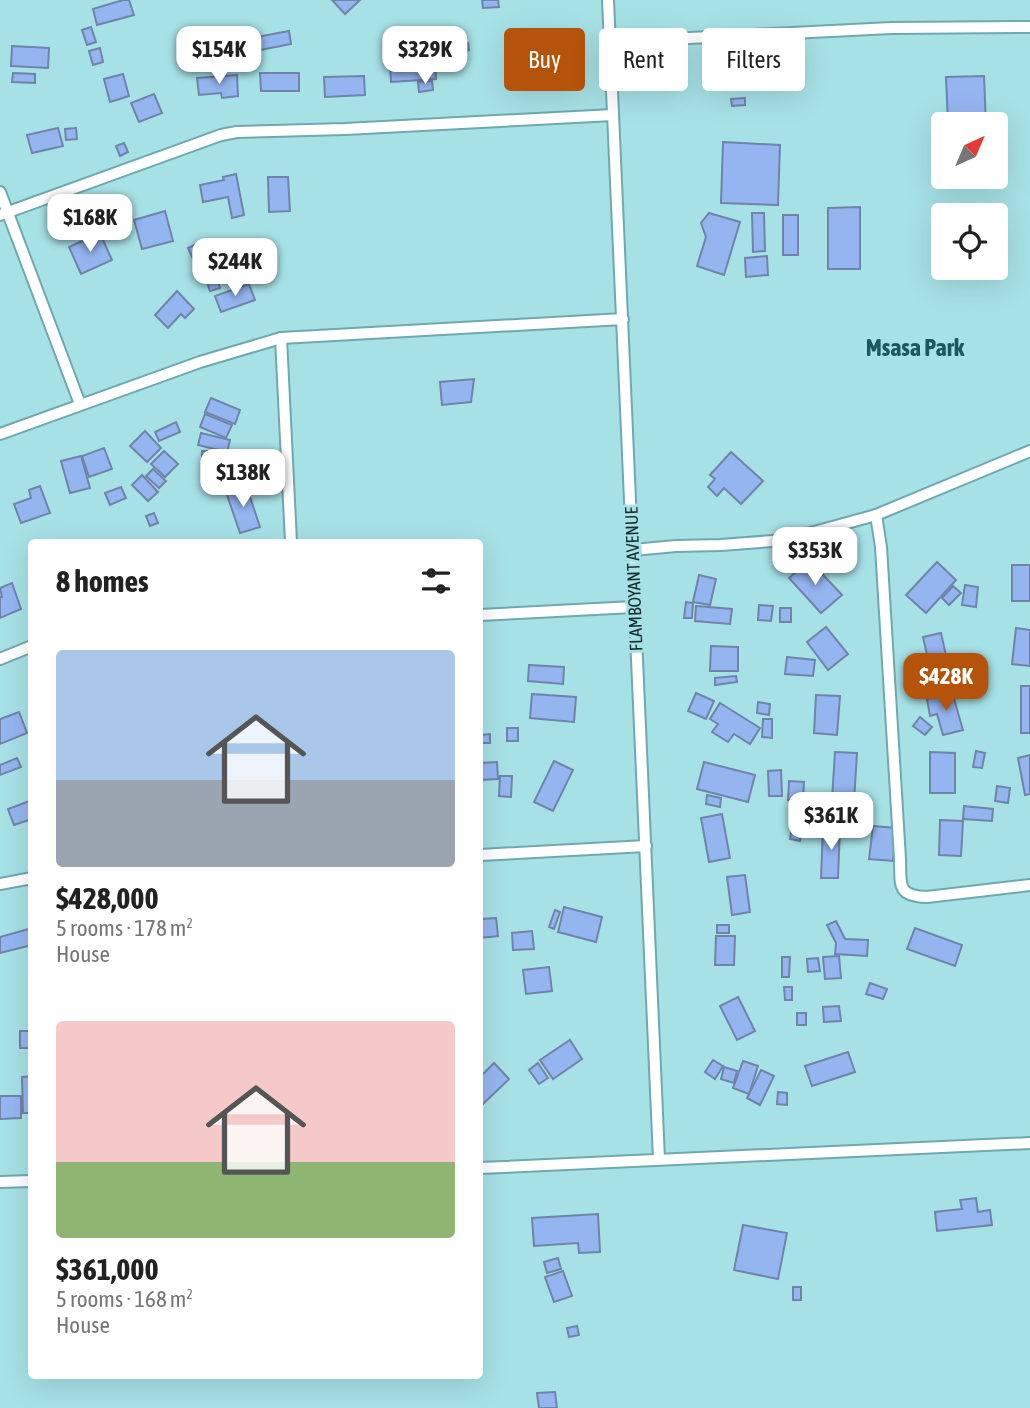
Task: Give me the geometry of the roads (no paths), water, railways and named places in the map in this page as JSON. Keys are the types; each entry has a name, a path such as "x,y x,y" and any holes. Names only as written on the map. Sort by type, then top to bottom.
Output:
{"street":[{"name":"FLAMBOYANT AVENUE","path":"608,0 609,28"},
{"path":"688,38 891,28 1030,27"},
{"name":"FLAMBOYANT AVENUE","path":"612,91 659,1159"},
{"path":"3,214 221,135 237,132 345,130 613,116"},
{"path":"0,192 3,214 80,404"},
{"path":"0,434 200,362 281,338 623,319"},
{"path":"281,338 291,539"},
{"path":"633,550 785,540 876,515 1030,451"},
{"path":"876,515 881,547 901,884 904,892 910,897 927,897 1030,885"},
{"path":"483,615 634,607"},
{"path":"0,659 28,648"},
{"path":"483,855 646,846"},
{"path":"0,884 28,879"},
{"path":"483,1168 1030,1143"},
{"path":"0,1182 28,1181"}],"district":[{"name":"Msasa Park","path":"915,348"}]}
